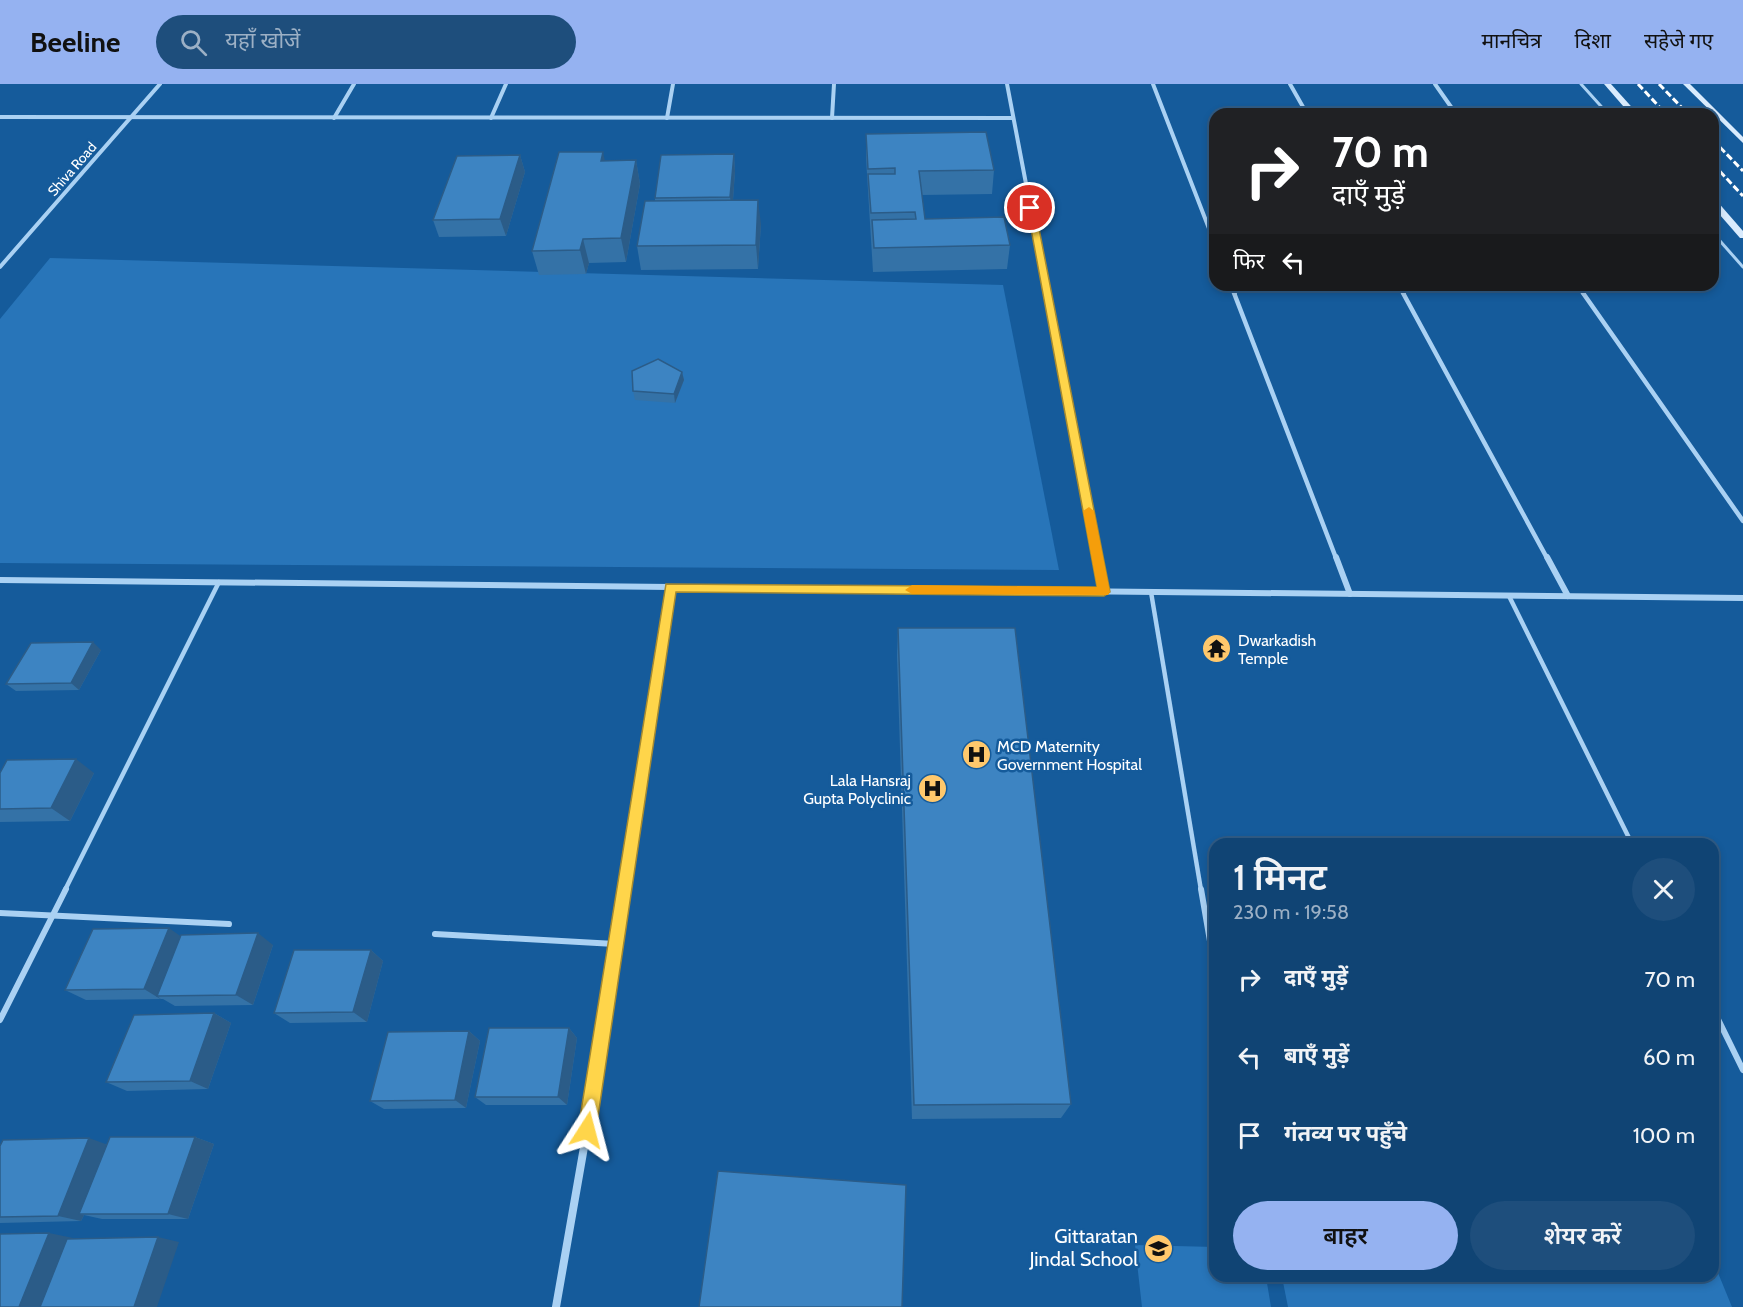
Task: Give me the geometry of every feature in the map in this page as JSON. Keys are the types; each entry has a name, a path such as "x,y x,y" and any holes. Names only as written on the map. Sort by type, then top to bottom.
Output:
{"main road":[{"path":"1607,84 1629,108"},
{"path":"1686,84 1707,108"},
{"path":"1719,121 1743,141"},
{"path":"1719,209 1743,236"}],"street":[{"name":"Shiva Road","path":"0,267 160,84"},
{"path":"334,118 354,84"},
{"path":"491,118 507,84"},
{"path":"667,118 673,84"},
{"path":"832,118 834,84"},
{"path":"1007,84 1104,592"},
{"path":"1153,84 1209,229"},
{"path":"1290,84 1304,108"},
{"path":"1435,84 1452,108"},
{"path":"0,117 1013,118"},
{"path":"1233,291 1350,594"},
{"path":"1402,291 1568,596"},
{"path":"1581,291 1743,521"},
{"path":"0,580 1743,598"},
{"path":"556,1307 616,944 671,587"}],"lane":[{"path":"1581,84 1603,108"},
{"path":"1719,240 1743,267"},
{"path":"0,1020 219,582"},
{"path":"1151,592 1209,935"},
{"path":"1509,596 1629,838"},
{"path":"0,913 229,924"},
{"path":"435,934 616,944"},
{"path":"1719,1021 1743,1070"}],"shaded area":[{"path":"50,258 1003,285 1059,570 0,563 0,319"},
{"path":"1135,1245 1209,1247 1209,1282 1267,1282 1271,1307 1142,1307"},
{"path":"1719,1275 1732,1307 1288,1307 1283,1282 1719,1282"}],"building":[{"path":"986,132 994,170 919,171 925,219 1004,217 1010,245 874,248 872,220 916,219 915,212 871,213 868,174 895,174 895,168 868,169 866,134"},
{"path":"559,152 603,152 601,161 636,160 621,238 583,239 580,250 532,251"},
{"path":"734,154 730,197 655,198 661,155"},
{"path":"520,155 500,219 433,220 457,156"},
{"path":"758,200 756,245 637,246 645,201"},
{"path":"658,359 682,372 674,394 633,391 632,371"},
{"path":"898,628 1015,628 1071,1104 914,1105"},
{"path":"93,642 71,683 6,684 31,643"},
{"path":"76,759 51,808 0,809 0,773 7,760"},
{"path":"169,928 144,989 65,990 93,929"},
{"path":"258,933 236,995 157,996 181,935"},
{"path":"294,950 371,950 353,1012 274,1013"},
{"path":"214,1013 190,1081 106,1082 134,1015"},
{"path":"489,1028 569,1028 558,1097 475,1097"},
{"path":"469,1031 455,1100 370,1101 388,1032"},
{"path":"110,1137 195,1137 168,1214 79,1214"},
{"path":"89,1138 58,1216 0,1217 0,1146 3,1140"},
{"path":"718,1171 906,1185 902,1307 699,1307"},
{"path":"49,1233 19,1307 0,1307 0,1234"},
{"path":"158,1237 134,1307 40,1307 67,1239"}],"railway":[{"path":"1638,84 1660,108"},
{"path":"1659,84 1682,108"},
{"path":"1719,146 1743,171"},
{"path":"1719,170 1743,196"}],"slow traffic":[{"path":"912,590 1104,592 1089,511"}],"place":[{"name":"Dwarkadish Temple","path":"1217,649"},
{"name":"MCD Maternity Government Hospital","path":"976,755"},
{"name":"Lala Hansraj Gupta Polyclinic","path":"932,789"},
{"name":"Gittaratan Jindal School","path":"1159,1248"}],"route":[{"path":"587,1130 671,587 1104,592 1030,208"}]}
